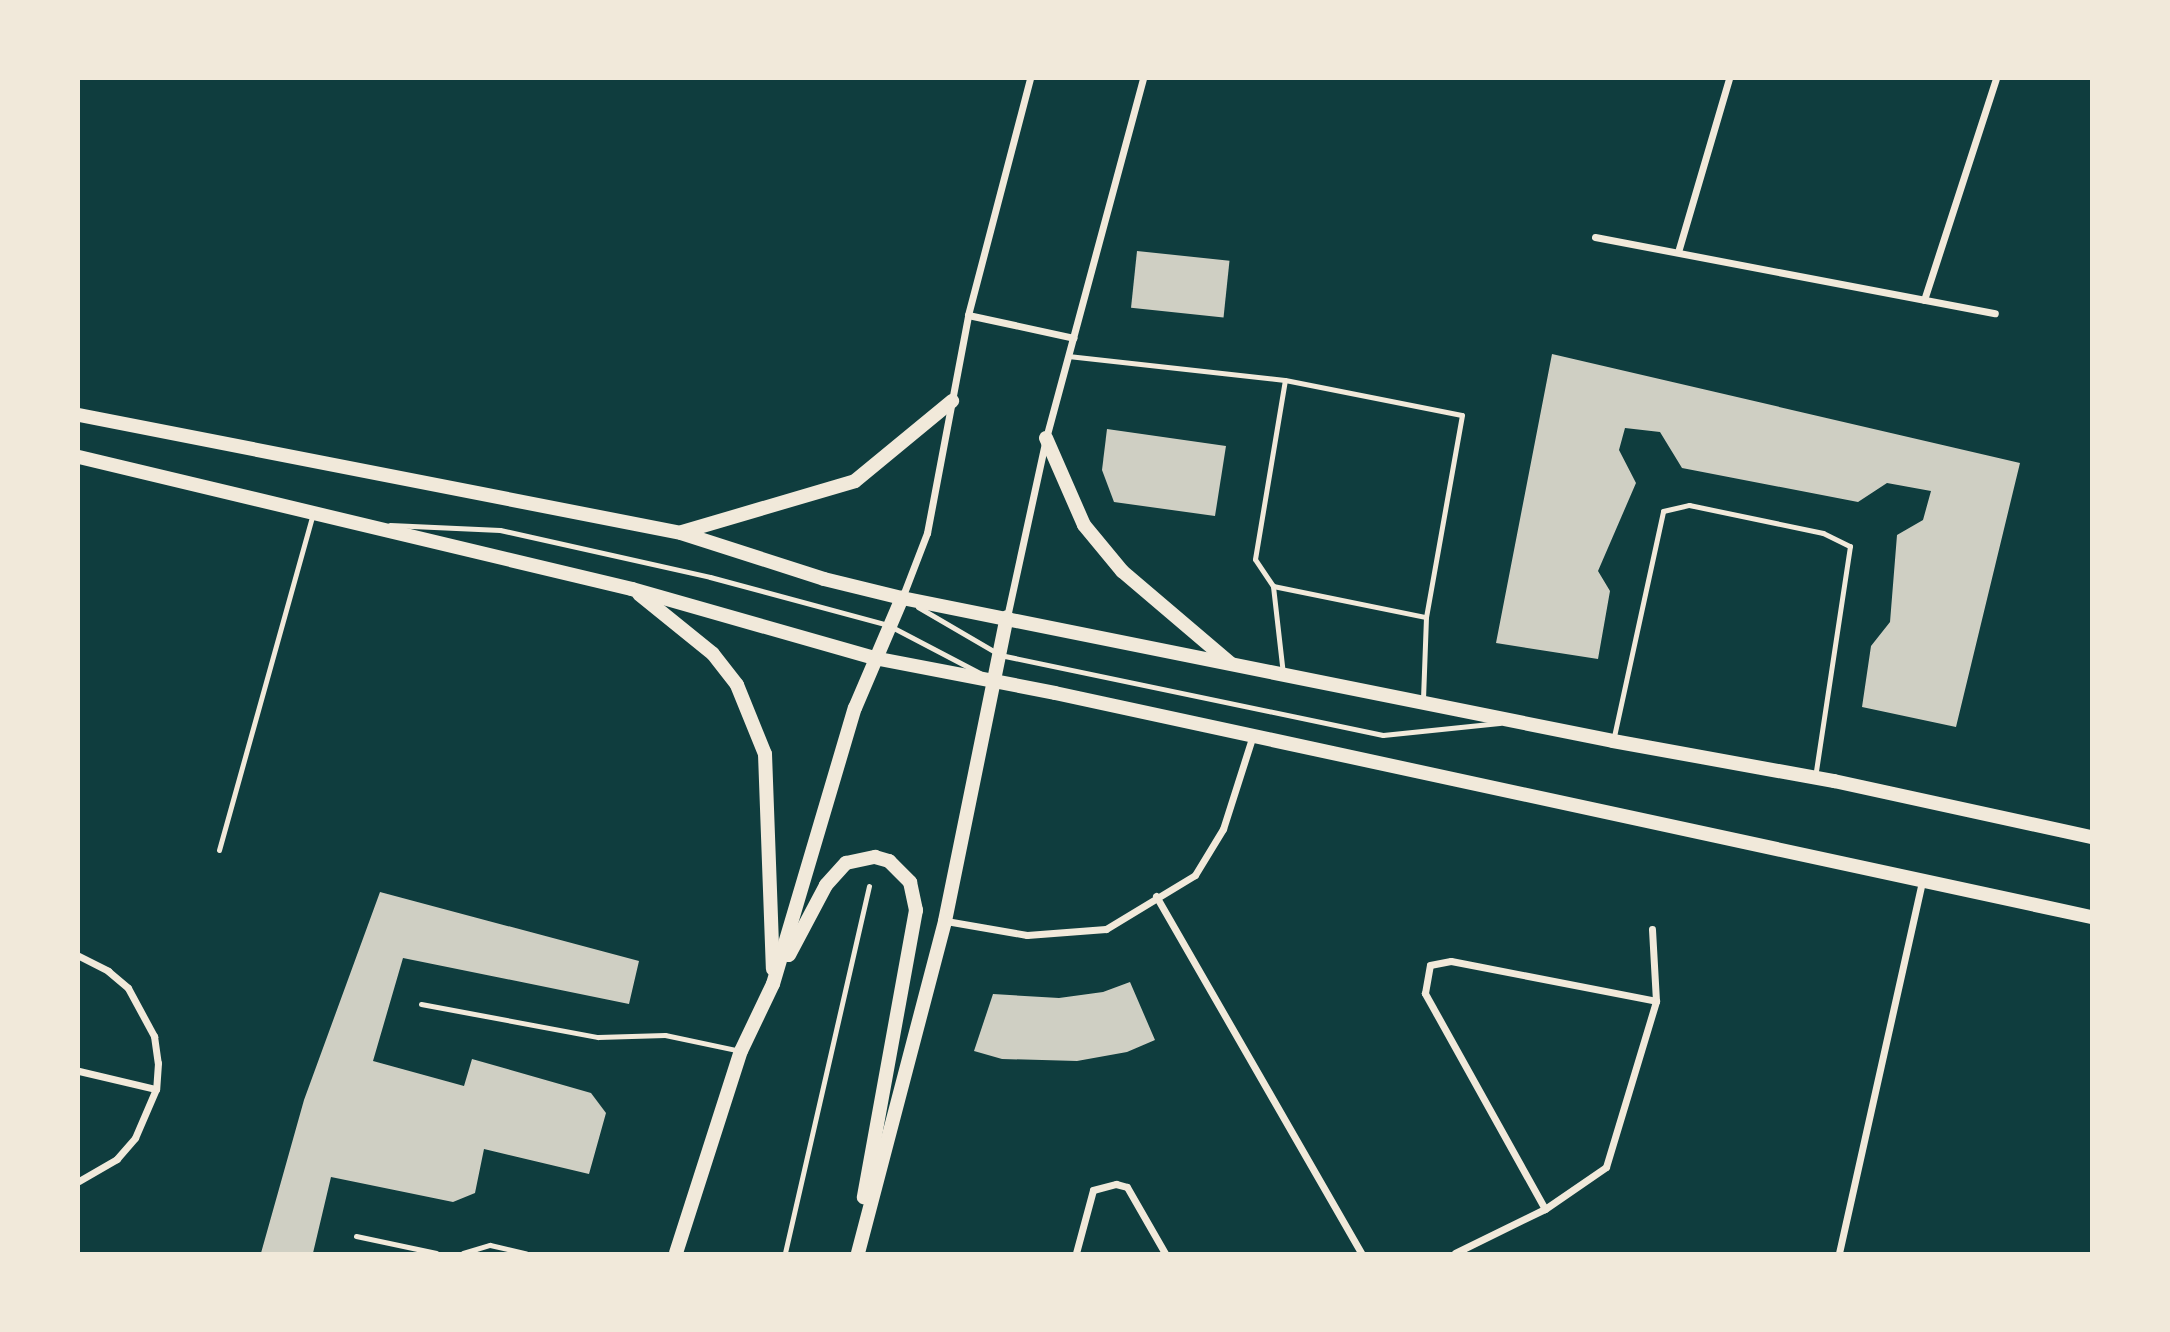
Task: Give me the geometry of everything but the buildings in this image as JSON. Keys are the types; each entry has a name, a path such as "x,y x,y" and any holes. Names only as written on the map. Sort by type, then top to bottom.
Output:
{"main road":[{"path":"681,533 855,481 952,401"},
{"path":"79,415 681,533 824,579 902,598 1007,617 1516,722 1815,777 2091,837"},
{"path":"1046,438 1084,525 1114,562 1231,664"},
{"path":"79,457 370,524 632,589 874,658 994,680 1253,735 1923,883 2091,917"},
{"path":"632,589 713,654 737,685 765,754 773,984"},
{"path":"773,984 874,658 902,598"},
{"path":"857,1253 945,921 1007,617"},
{"path":"676,1253 741,1051 773,984 835,872 846,863 874,857 902,870 915,896 916,910 857,1253"}],"street":[{"path":"902,598 927,533 968,315 1031,79"},
{"path":"1007,617 1046,438 1143,79"},
{"path":"1678,252 1728,79"},
{"path":"1924,300 1996,79"},
{"path":"1595,237 1995,313"},
{"path":"968,315 1074,338"},
{"path":"945,921 1027,935 1106,929 1156,896 1195,875 1223,829 1253,735"},
{"path":"1839,1253 1923,883"},
{"path":"1156,896 1361,1253"},
{"path":"1454,1253 1545,1209 1605,1167 1656,1001 1652,929"},
{"path":"79,956 108,971 128,988 143,1011 154,1036 156,1089 135,1138 117,1158 79,1181"},
{"path":"1545,1209 1425,993 1430,965 1451,961 1656,1001"},
{"path":"79,1071 156,1089"},
{"path":"1076,1253 1093,1190 1116,1184 1127,1187 1166,1253"}],"lane":[{"path":"1068,356 1285,380 1462,415 1426,617 1422,703"},
{"path":"1283,674 1273,586 1255,559 1285,380"},
{"path":"1613,741 1647,599 1663,511 1689,505 1823,533 1850,546 1815,777"},
{"path":"219,850 313,512"},
{"path":"370,524 500,530 710,577 888,625 994,680"},
{"path":"1273,586 1426,617"},
{"path":"902,598 1000,655 1383,735 1516,722"},
{"path":"421,1004 598,1037 665,1035 741,1051"},
{"path":"356,1236 436,1253"},
{"path":"463,1253 490,1245 526,1253"}],"path":[{"path":"785,1253 827,1085 874,857"}]}
